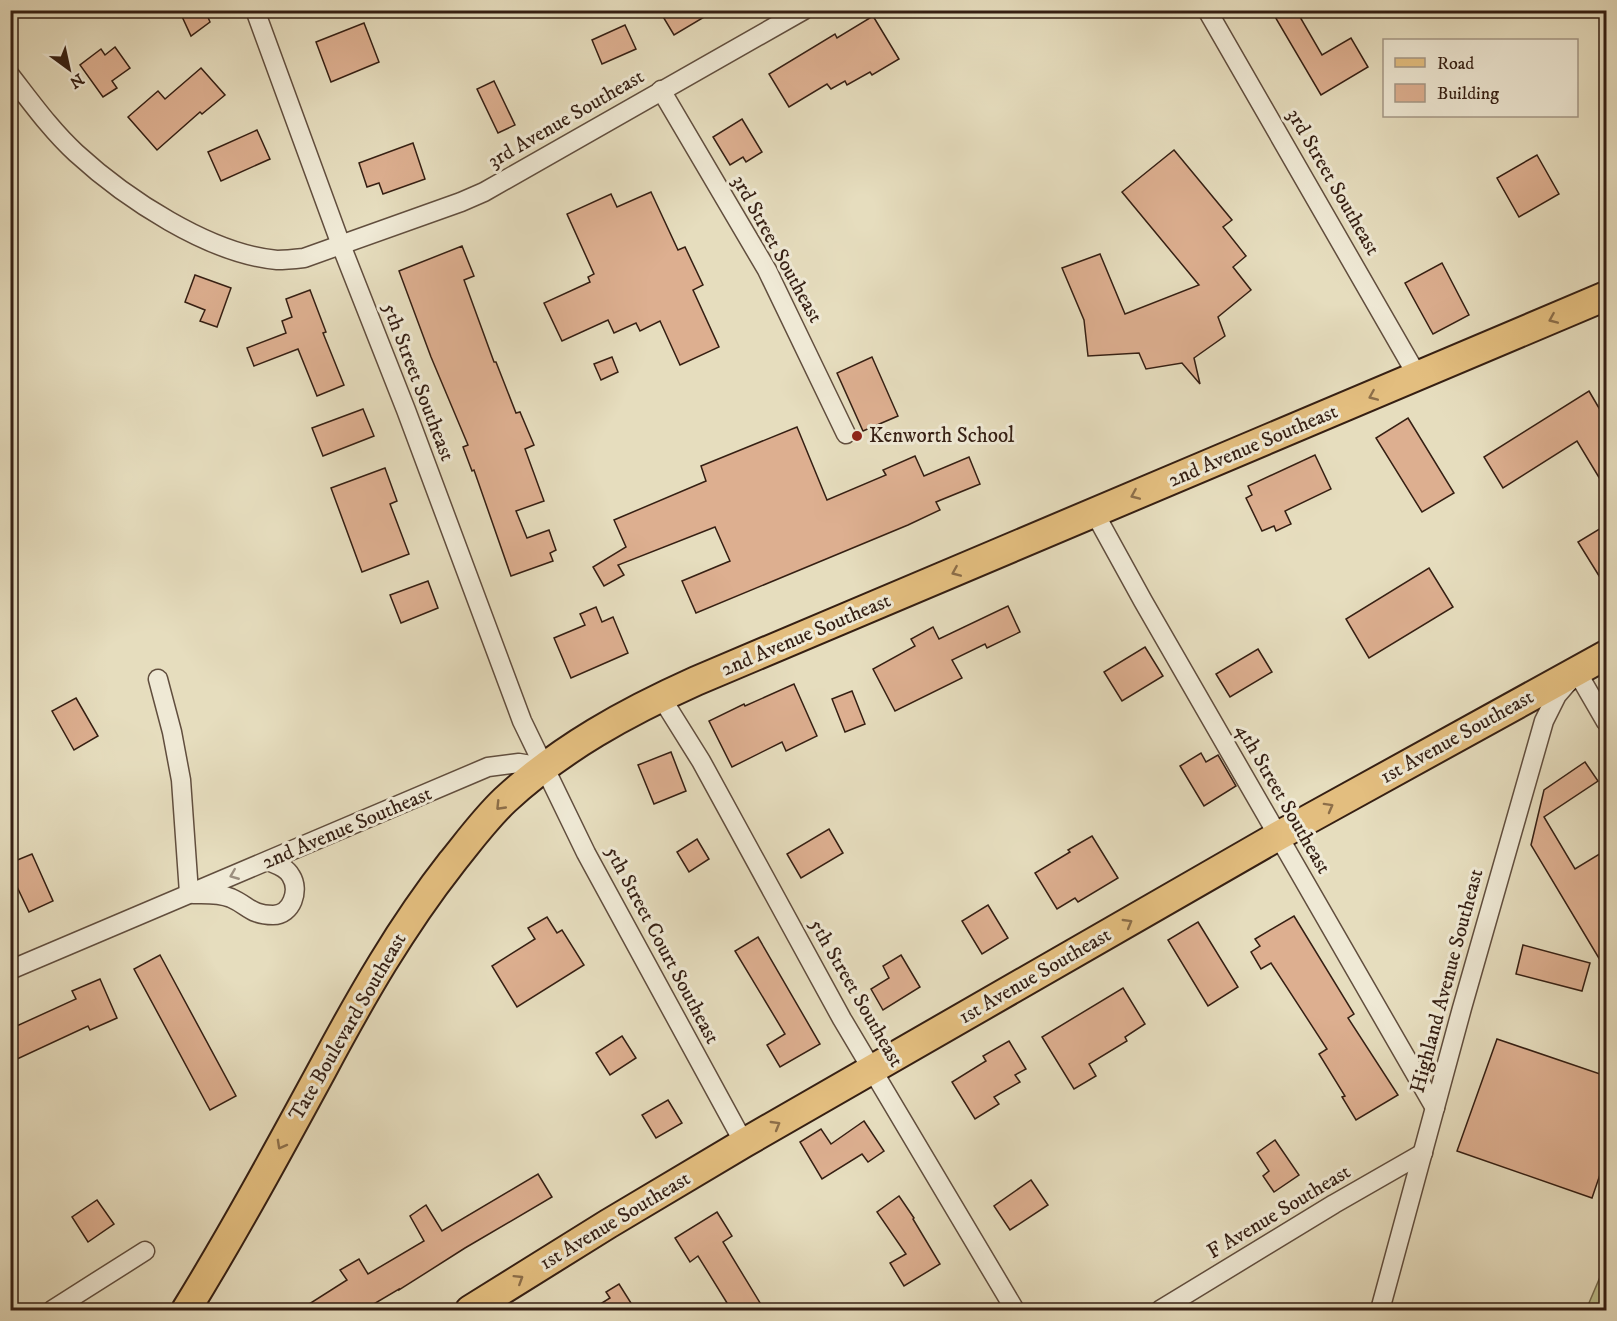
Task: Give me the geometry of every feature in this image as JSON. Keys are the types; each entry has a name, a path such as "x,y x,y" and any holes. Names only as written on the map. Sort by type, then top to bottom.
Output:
{"main road":[{"name":"2nd Avenue Southeast","path":"543,767 575,745 661,697 1606,296"},
{"name":"1st Avenue Southeast","path":"470,1311 608,1224 744,1143 1278,836 1606,655"},
{"name":"Tate Boulevard Southeast","path":"186,1311 387,955 441,876 478,828 504,801 543,767"}],"street":[{"name":"5th Street Southeast","path":"255,10 341,245 406,410 522,721 543,767"},
{"name":"3rd Avenue Southeast","path":"10,75 40,115 75,152 114,184 162,217 228,248 278,260 304,258 484,192 804,10"},
{"name":"3rd Street Southeast","path":"1207,10 1419,377"},
{"name":"3rd Street Southeast","path":"661,90 767,270 846,434"},
{"name":"4th Street Southeast","path":"1094,512 1435,1108"},
{"path":"1577,672 1606,722"},
{"name":"Highland Avenue Southeast","path":"1380,1311 1509,838 1544,721 1557,695 1577,672"},
{"path":"158,679 182,780 189,893 216,894 232,899 253,913 276,916 289,909 294,900 293,877 283,867 268,861"},
{"name":"5th Street Southeast","path":"661,697 700,760 842,1018 1015,1311"},
{"name":"2nd Avenue Southeast","path":"10,970 488,767 519,764 543,767"},
{"name":"5th Street Court Southeast","path":"543,767 586,853 744,1143"},
{"name":"F Avenue Southeast","path":"1160,1311 1334,1204 1423,1153"},
{"path":"52,1311 145,1251"}],"green space":[{"path":"1606,1263 1606,1310 1586,1310"}],"building":[{"path":"179,10 205,10 210,22 191,36"},
{"path":"659,10 716,10 674,35"},
{"path":"1271,10 1296,10 1322,55 1351,38 1368,67 1321,95"},
{"path":"873,16 899,59 872,75 870,72 847,85 845,81 831,89 827,84 789,107 769,74 835,34 837,38"},
{"path":"364,23 379,62 331,82 316,42"},
{"path":"625,25 636,49 602,64 592,40"},
{"path":"115,47 130,68 112,81 117,88 103,97 80,65 101,49 105,55"},
{"path":"201,68 225,95 202,114 200,112 157,150 128,117 158,91 165,99"},
{"path":"494,81 515,125 498,133 477,89"},
{"path":"742,119 762,152 746,162 743,157 730,165 713,137"},
{"path":"257,130 270,159 221,181 208,152"},
{"path":"413,143 425,179 383,194 379,183 367,187 359,163"},
{"path":"1174,150 1232,220 1223,227 1246,256 1233,267 1251,290 1218,317 1225,336 1194,358 1200,384 1182,363 1146,369 1139,353 1088,356 1084,320 1062,268 1100,254 1125,314 1199,285 1122,192"},
{"path":"1537,155 1559,194 1519,217 1497,178"},
{"path":"651,192 678,250 685,247 703,285 693,290 719,347 680,365 660,321 640,331 636,323 614,333 608,320 562,341 544,303 590,282 588,277 594,274 567,214 611,194 617,207"},
{"path":"462,246 474,276 464,280 494,362 496,362 516,413 520,412 534,445 525,449 544,501 516,511 527,538 549,530 556,550 550,553 553,561 511,576 474,470 472,471 463,447 468,445 431,357 399,271"},
{"path":"1442,263 1469,315 1433,334 1405,283"},
{"path":"195,275 231,288 217,327 200,321 205,310 185,302"},
{"path":"310,290 326,332 323,333 344,385 317,396 298,349 254,366 247,348 286,333 282,321 292,317 286,299"},
{"path":"612,357 618,372 601,380 594,364"},
{"path":"872,357 898,416 863,431 837,373"},
{"path":"1589,391 1606,420 1606,489 1577,441 1503,488 1484,457"},
{"path":"363,409 374,436 323,456 312,428"},
{"path":"1408,418 1454,493 1422,512 1376,438"},
{"path":"797,427 827,500 886,475 883,470 915,456 924,476 969,457 980,484 936,502 940,510 908,525 696,613 682,581 730,561 715,527 618,565 624,575 604,586 593,567 626,547 614,520 706,481 701,466"},
{"path":"1315,455 1331,489 1285,511 1291,524 1276,531 1274,526 1262,531 1246,498 1252,495 1248,486"},
{"path":"385,468 397,501 390,504 409,554 362,572 331,488"},
{"path":"1606,525 1606,587 1578,542"},
{"path":"1429,568 1453,607 1369,658 1346,619"},
{"path":"428,581 438,608 401,623 390,595"},
{"path":"1008,606 1020,632 987,648 985,644 952,660 962,678 895,711 873,669 915,646 911,639 933,627 939,639"},
{"path":"596,607 602,622 613,617 628,653 571,678 554,638 585,625 580,614"},
{"path":"1145,647 1163,676 1122,701 1104,672"},
{"path":"1258,649 1272,672 1230,697 1216,674"},
{"path":"794,684 817,736 786,751 782,742 732,767 709,721"},
{"path":"852,691 865,724 845,732 832,699"},
{"path":"76,698 98,736 74,750 52,711"},
{"path":"671,752 686,791 654,804 638,765"},
{"path":"1201,753 1206,762 1218,755 1236,786 1204,806 1180,766"},
{"path":"1585,762 1598,781 1544,817 1575,869 1606,850 1606,970 1531,845 1544,790"},
{"path":"829,829 843,853 801,878 787,854"},
{"path":"1092,836 1118,878 1078,902 1075,898 1057,909 1035,873"},
{"path":"697,839 709,859 689,872 677,852"},
{"path":"32,854 53,901 29,912 10,872 10,863"},
{"path":"988,905 1008,938 982,954 962,921"},
{"path":"1294,916 1354,1014 1348,1018 1398,1095 1356,1120 1342,1097 1345,1096 1319,1054 1327,1049 1271,963 1261,969 1251,952 1260,946 1255,939"},
{"path":"547,917 557,933 562,930 584,965 517,1007 492,966 535,939 528,928"},
{"path":"1198,922 1238,987 1208,1006 1168,940"},
{"path":"758,937 820,1044 780,1067 767,1045 785,1034 735,951"},
{"path":"1523,945 1590,963 1582,991 1516,974"},
{"path":"160,955 236,1096 210,1110 134,969"},
{"path":"901,955 920,987 883,1010 871,989 889,978 883,966"},
{"path":"100,979 117,1018 90,1030 88,1026 15,1060 10,1050 10,1029 76,999 72,991"},
{"path":"1123,988 1145,1024 1125,1037 1127,1041 1089,1064 1096,1076 1074,1089 1042,1037"},
{"path":"622,1036 636,1058 610,1075 596,1053"},
{"path":"1497,1039 1606,1076 1606,1157 1592,1198 1457,1151"},
{"path":"1009,1041 1026,1069 1015,1075 1020,1082 994,1097 999,1104 975,1119 952,1082 986,1061 983,1056"},
{"path":"668,1100 682,1123 656,1138 642,1115"},
{"path":"864,1121 884,1151 868,1162 862,1154 822,1179 800,1142 821,1129 831,1144"},
{"path":"1275,1140 1299,1175 1274,1192 1263,1176 1269,1171 1257,1153"},
{"path":"538,1174 552,1197 399,1290 362,1311 298,1311 347,1280 340,1270 359,1259 368,1274 424,1241 410,1216 426,1205 442,1231"},
{"path":"1031,1180 1048,1205 1010,1230 994,1206"},
{"path":"899,1196 940,1264 904,1286 890,1263 906,1254 877,1212"},
{"path":"97,1200 114,1224 88,1242 72,1217"},
{"path":"717,1212 732,1236 723,1242 765,1311 732,1311 698,1256 690,1262 675,1238"},
{"path":"619,1284 636,1311 589,1311 610,1298 606,1292"}],"place":[{"name":"Kenworth School","path":"857,436"}]}
